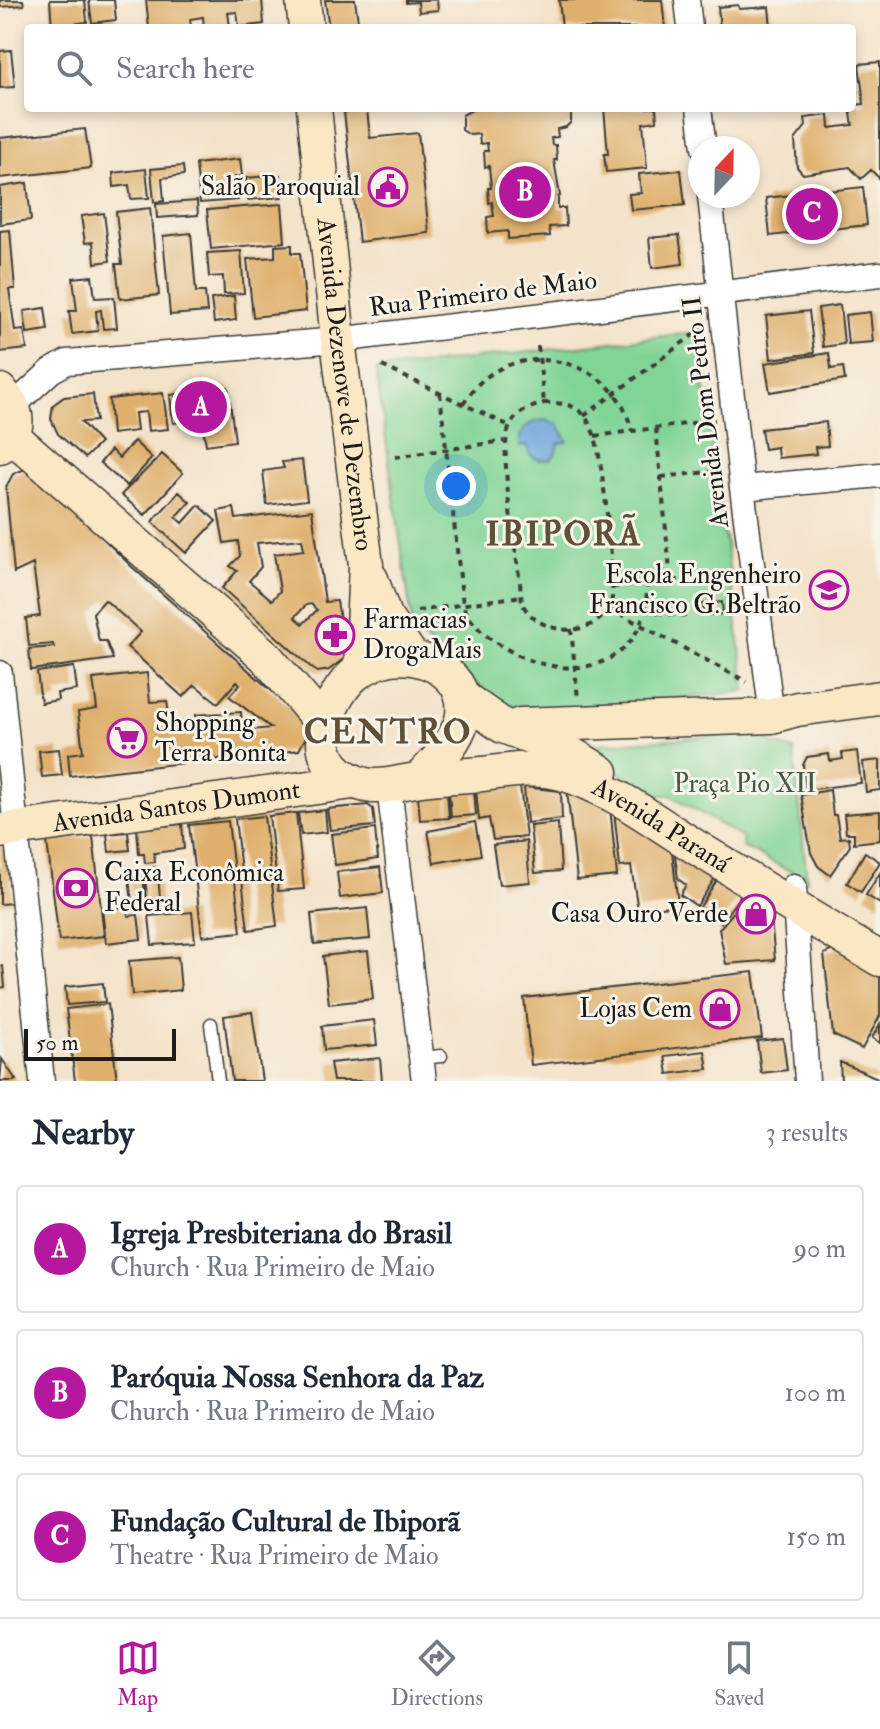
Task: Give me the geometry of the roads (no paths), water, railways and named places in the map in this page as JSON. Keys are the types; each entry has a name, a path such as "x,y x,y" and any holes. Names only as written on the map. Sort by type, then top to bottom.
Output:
{"main road":[{"path":"303,0 306,24"},
{"name":"Avenida Dezenove de Dezembro","path":"314,112 366,565 384,616 411,656"},
{"path":"6,420 265,656 327,742 337,772 353,782 404,783 456,736 462,718 463,698 456,683 430,662 411,656 385,659 352,678 334,701 327,742"},
{"name":"Avenida Dezenove de Dezembro","path":"352,678 366,565"},
{"path":"265,656 314,682 352,678"},
{"name":"Avenida Paraná","path":"463,698 503,726 561,748 794,897 880,959"},
{"path":"503,726 772,716 797,709 880,698"},
{"path":"772,716 803,728 880,720"},
{"name":"Avenida Santos Dumont","path":"7,818 295,769 327,742"},
{"name":"Avenida Paraná","path":"404,783 499,771 558,772 626,803 794,897 880,937"},
{"name":"Avenida Santos Dumont","path":"7,818 353,782"}],"street":[{"path":"687,0 690,24"},
{"path":"700,112 702,136"},
{"name":"Avenida Dom Pedro II","path":"711,208 721,293 734,479 772,716"},
{"name":"Rua Primeiro de Maio","path":"6,420 51,371 67,362 338,340 880,274"},
{"path":"734,479 880,475"},
{"path":"0,673 7,818 42,1081"},
{"path":"404,783 429,1065"},
{"path":"794,897 807,1081"}],"lane":[{"path":"211,1024 218,1081"}],"water":[{"path":"545,420 558,424 568,442 559,443 551,459 539,460 530,455 528,446 519,447 519,441 526,427"}],"place":[{"name":"Salão Paroquial","path":"388,187"},
{"name":"Paróquia Nossa Senhora da Paz","path":"525,192"},
{"name":"Fundação Cultural de Ibiporã","path":"812,214"},
{"name":"Igreja Presbiteriana do Brasil","path":"201,407"},
{"name":"Escola Engenheiro Francisco G. Beltrão","path":"829,590"},
{"name":"Farmacias DrogaMais","path":"335,635"},
{"name":"Shopping Terra Bonita","path":"127,738"},
{"name":"Caixa Econômica Federal","path":"76,888"},
{"name":"Casa Ouro Verde","path":"756,914"},
{"name":"Lojas Cem","path":"720,1009"}],"district":[{"name":"IBIPORÃ","path":"564,534"},
{"name":"CENTRO","path":"388,732"}],"park label":[{"name":"Praça Pio XII","path":"745,784"}]}
